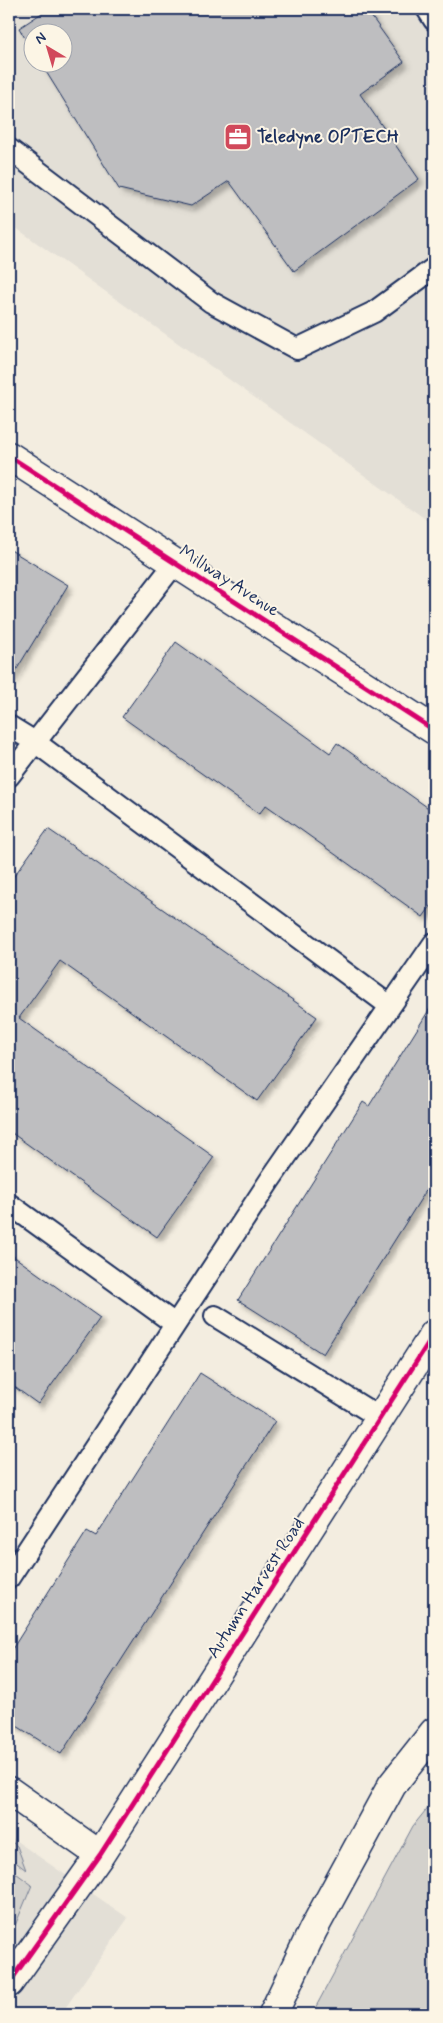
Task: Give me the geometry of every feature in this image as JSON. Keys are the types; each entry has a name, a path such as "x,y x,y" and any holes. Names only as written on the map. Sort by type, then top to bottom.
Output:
{"main road":[{"name":"Millway Avenue","path":"9,456 434,730"},
{"name":"Autumn Harvest Road","path":"9,1983 100,1855 382,1419 434,1334"},
{"path":"273,2014 313,1930 392,1785 434,1732"},
{"path":"9,1791 100,1855"}],"lane":[{"path":"427,9 434,20"},
{"path":"9,149 211,302 297,349 374,312 434,268"},
{"path":"9,776 175,563"},
{"path":"9,726 35,742 390,1006"},
{"path":"9,1578 270,1180 434,943"},
{"path":"9,1204 175,1324"},
{"path":"215,1316 382,1419"}],"shaded area":[{"path":"9,9 434,9 434,525 9,223"},
{"path":"434,1800 434,2014 312,2014 413,1826"},
{"path":"9,1836 128,1918 61,2014 9,2014"},
{"path":"9,1840 17,1846 26,1870 9,1857"},
{"path":"9,1868 32,1885 9,1940"}],"building":[{"name":"Teledyne OPTECH","path":"48,9 366,9 404,62 360,94 419,179 294,271 229,181 191,206 119,189 46,72 72,72 72,22 28,22"},
{"path":"9,549 68,585 9,682"},
{"path":"176,642 330,753 337,743 434,812 434,902 423,917 266,805 259,814 122,717"},
{"path":"48,829 317,1017 257,1101 60,961 19,1018 214,1157 157,1237 9,1131 9,883"},
{"path":"434,1002 434,1178 323,1354 238,1300 363,1102 369,1106"},
{"path":"9,1253 100,1318 38,1404 9,1383"},
{"path":"200,1373 275,1421 61,1754 9,1721 9,1654 87,1531 96,1536"}],"cycle path":[{"path":"9,456 434,730"},
{"path":"9,1983 100,1855 434,1334"}],"place":[{"name":"Teledyne OPTECH","path":"238,137"}]}
